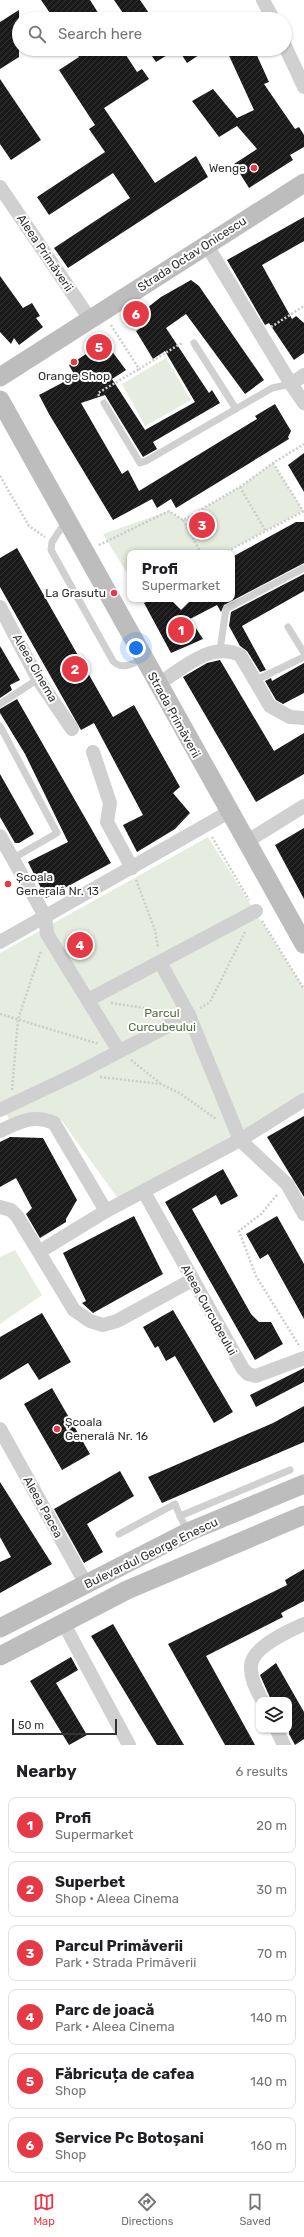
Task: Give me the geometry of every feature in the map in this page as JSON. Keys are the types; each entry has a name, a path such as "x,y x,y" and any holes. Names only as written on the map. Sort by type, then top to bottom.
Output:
{"main road":[{"name":"Strada Octav Onicescu","path":"0,377 206,244 304,183"},
{"name":"Strada Primăverii","path":"0,400 157,685 304,944"},
{"name":"Bulevardul George Enescu","path":"0,1628 86,1584 184,1524 304,1484"},
{"name":"Bulevardul George Enescu","path":"0,1656 127,1590 304,1515"}],"street":[{"path":"263,0 269,12"},
{"path":"290,56 304,87"},
{"name":"Aleea Primăverii","path":"0,187 96,315"},
{"path":"206,244 260,334 304,403"},
{"path":"291,384 304,375"},
{"name":"Aleea Cinema","path":"1,613 38,679 72,728"},
{"path":"157,685 208,653 220,650 232,651 240,655 270,706 290,717 304,718"},
{"path":"93,752 110,803 107,822 132,868"},
{"path":"246,842 304,806"},
{"path":"0,942 229,812"},
{"path":"0,836 45,916 47,934 119,1050"},
{"path":"88,1000 256,910"},
{"path":"160,962 189,1015 240,1140 287,1184 304,1214"},
{"path":"5,1107 76,1074 119,1050 189,1015"},
{"path":"39,1252 106,1212 240,1140 304,1100"},
{"path":"0,1131 26,1120 42,1118 54,1123 61,1132 106,1212"},
{"name":"Aleea Curcubeului","path":"144,1192 192,1280 240,1364 248,1374 256,1376 304,1358"},
{"path":"0,1207 11,1210 17,1216 74,1310 90,1321 103,1325 117,1321 192,1280"},
{"name":"Aleea Pacea","path":"0,1429 86,1584"},
{"path":"64,1624 129,1745"},
{"path":"261,1697 254,1683 250,1666 255,1655 274,1640 304,1624"},
{"path":"278,1733 284,1745"}],"lane":[{"path":"194,343 236,409"},
{"path":"104,403 140,462 146,461 272,388 291,384"},
{"path":"66,520 52,542 51,550 117,666 124,667 144,660"},
{"path":"220,650 226,609 304,568"},
{"path":"288,627 304,653"},
{"path":"256,680 304,657"},
{"path":"0,704 38,679"},
{"path":"0,726 57,833 12,859"},
{"path":"119,1534 174,1504 184,1524 290,1470"}],"path":[{"path":"260,334 304,306"},
{"path":"96,315 139,370"},
{"path":"104,403 98,393 139,370 180,344 194,343"},
{"path":"183,520 240,487 273,463 304,444"},
{"path":"229,550 265,530 304,511 273,463"},
{"path":"0,476 29,526 52,542"},
{"path":"240,487 265,530"},
{"path":"84,552 169,511 183,520 199,550"},
{"path":"132,868 155,930 160,962"},
{"path":"88,1000 189,1015 210,1002 256,910"},
{"path":"5,1107 18,1019 47,934"},
{"path":"0,1014 119,1050 161,1084 181,1094 221,1123"},
{"path":"76,1074 161,1084"},
{"path":"287,1184 261,1214 239,1231 256,1276 304,1353"}],"green space":[{"path":"166,358 191,400 145,426 122,384"},
{"path":"273,463 303,511 230,550 127,550 127,573 103,534 169,511 183,520 240,487"},
{"name":"Parcul Curcubeului","path":"208,837 304,989 304,1097 119,1200 62,1121 48,1113 9,1119 0,1104 0,953"},
{"path":"15,1250 42,1295 0,1324 0,1257"}],"building":[{"path":"41,0 90,0 98,12 49,12"},
{"path":"114,0 140,0 148,12 122,12"},
{"path":"12,14 12,56 19,57 0,69 0,22"},
{"path":"127,56 137,72 142,69 149,79 104,108 155,183 196,156 208,177 68,268 54,248 130,198 113,173 49,215 37,197 105,152 89,129 95,125 59,70 79,57"},
{"path":"152,56 166,56 156,62"},
{"path":"182,56 198,56 187,63"},
{"path":"229,56 257,56 269,82 264,84 295,129 299,127 304,135 304,147 290,155 293,160 249,188 234,164 257,149 237,126 219,137 192,101 213,89 237,118 254,110"},
{"path":"0,79 41,140 11,160 0,144"},
{"path":"304,217 304,241 262,265 292,319 296,316 304,323 304,353 294,360 269,323 265,325 227,260"},
{"path":"0,276 23,308 32,303 40,316 36,318 43,327 19,345 14,338 11,344 0,332"},
{"path":"191,280 199,286 264,380 245,394 186,314 166,328 209,393 212,390 220,403 153,442 157,449 143,457 105,395 81,403 122,474 128,470 139,491 257,419 255,416 275,404 291,431 288,437 289,439 176,508 171,499 157,508 152,499 113,520 39,395 75,376 69,365 105,342 126,370 112,379 145,430 195,402 165,351 153,359 136,331 142,327 135,320 145,315 143,311 161,297"},
{"path":"304,453 304,492 288,465"},
{"path":"296,522 304,522 304,563 235,599 235,555"},
{"path":"17,548 113,717 134,705 180,787 173,793 190,813 175,829 137,852 123,825 143,815 94,723 81,730 0,587 0,558"},
{"path":"304,574 304,591 242,626 266,670 260,672 247,651 240,646 229,626 231,612"},
{"path":"230,602 224,605 221,612 217,605 190,619 203,639 171,653 144,603"},
{"path":"0,646 20,680 10,685 12,690 0,698"},
{"path":"220,660 274,751 304,733 304,774 256,802 183,677 207,663"},
{"path":"304,663 304,693 283,704 276,700 265,681 271,678 272,681"},
{"path":"17,699 111,863 46,898 28,862 68,842 25,754 0,713 0,709"},
{"path":"0,774 34,834 19,843 15,843 0,817"},
{"path":"304,828 304,899 275,845"},
{"path":"304,1116 304,1197 267,1137"},
{"path":"10,1137 43,1138 77,1200 66,1219 66,1222 40,1238 26,1214 32,1208 16,1178 0,1187 0,1142"},
{"path":"223,1169 238,1196 221,1205 216,1195 192,1209 251,1314 259,1322 271,1322 283,1344 255,1360 165,1202"},
{"path":"134,1216 163,1274 93,1313 82,1303 86,1301 63,1253"},
{"path":"277,1216 304,1264 304,1319 268,1254 260,1259 246,1234"},
{"path":"173,1310 233,1412 214,1423 175,1356 166,1361 158,1346 155,1348 143,1327"},
{"path":"42,1313 71,1362 39,1380 28,1363 0,1380 0,1337"},
{"path":"304,1368 304,1382 256,1407 250,1395"},
{"name":"Școala Generală Nr. 16","path":"52,1388 90,1454 62,1470 24,1404"},
{"path":"304,1406 304,1442 162,1503 148,1477 273,1423"},
{"path":"120,1471 134,1496 87,1524 103,1552 84,1563 54,1509"},
{"path":"0,1482 52,1564 0,1593 0,1562 11,1557 0,1537"},
{"path":"304,1569 304,1601 281,1613 283,1617 206,1656 255,1745 225,1745 168,1644 287,1585 285,1580"},
{"path":"113,1624 184,1745 157,1745 91,1636"},
{"path":"71,1657 78,1670 56,1683 87,1735 69,1745 30,1681"},
{"path":"276,1663 304,1712 304,1739 295,1745 289,1734 292,1733 292,1697 270,1697 260,1675"}],"place":[{"name":"Wenge","path":"254,168"},
{"name":"Service Pc Botoșani","path":"136,314"},
{"name":"Făbricuța de cafea","path":"99,347"},
{"name":"Orange Shop","path":"74,362"},
{"name":"Parcul Primăverii","path":"202,525"},
{"name":"La Grasutu","path":"114,593"},
{"name":"Profi","path":"181,630"},
{"name":"Superbet","path":"75,669"},
{"name":"Școala Generală Nr. 13","path":"8,884"},
{"name":"Parc de joacă","path":"80,945"},
{"name":"Școala Generală Nr. 16","path":"57,1429"}]}
